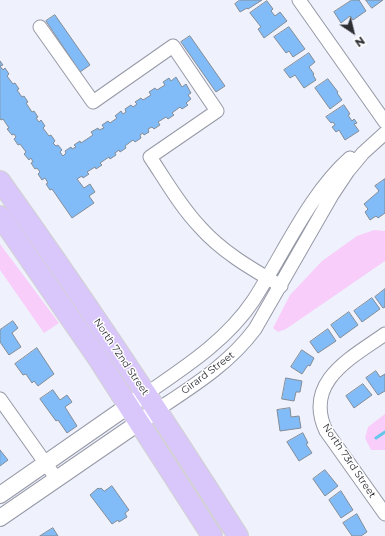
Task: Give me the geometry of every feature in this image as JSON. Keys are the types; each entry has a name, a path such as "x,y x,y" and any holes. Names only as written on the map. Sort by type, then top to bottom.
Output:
{"main road":[{"name":"North 72nd Street","path":"0,181 67,275 157,410 238,536"},
{"name":"North 72nd Street","path":"0,216 140,422 212,536"}],"street":[{"path":"303,1 385,122"},
{"path":"40,27 92,102 173,46 218,111 150,157 199,226 214,241 229,254 281,286"},
{"name":"Girard Street","path":"0,495 198,357 229,331 253,301 304,217 329,180 352,156 385,132"},
{"name":"Girard Street","path":"0,518 56,478 209,375 242,346 255,329 332,195 348,171 363,153 385,132"},
{"name":"North 73rd Street","path":"385,334 339,367 327,382 321,397 320,405 322,422 326,431 385,514"},
{"path":"0,399 56,478"}],"shaded area":[{"path":"374,230 385,231 385,261 286,329 278,332 273,328 290,295 322,261 357,236"},
{"path":"0,244 59,323 44,333 0,270"},
{"path":"385,414 385,450 371,450 365,438 368,427"}],"building":[{"path":"240,0 262,0 240,12 235,4"},
{"path":"352,0 359,0 366,11 353,20 350,16 341,23 334,12"},
{"path":"366,0 383,0 372,8"},
{"path":"267,1 273,9 271,11 275,16 280,12 287,21 264,38 258,29 261,27 250,13"},
{"path":"55,15 90,65 80,72 46,21"},
{"path":"289,27 305,49 293,57 289,51 286,53 274,37"},
{"path":"190,36 225,86 216,92 181,42"},
{"path":"309,53 315,62 309,67 316,80 304,88 295,75 290,78 284,70"},
{"path":"0,66 3,70 5,68 9,74 7,76 13,84 15,83 19,89 17,90 22,97 24,96 28,102 26,103 32,112 34,111 39,122 41,120 45,126 43,128 55,141 53,143 56,146 58,145 62,150 60,152 63,156 66,153 65,151 71,147 72,149 76,147 74,145 80,141 81,143 93,135 91,132 98,128 99,130 104,128 102,125 108,121 110,123 117,118 115,116 121,111 123,114 126,112 125,109 131,105 133,107 137,104 135,102 141,98 143,100 151,95 149,92 155,88 157,90 165,85 163,82 169,78 171,81 176,77 182,87 186,84 191,93 188,95 191,99 186,103 188,105 182,109 180,107 172,113 174,115 168,119 166,117 158,122 160,125 154,129 152,127 148,129 149,132 144,135 143,133 140,135 141,138 135,142 133,140 125,146 126,148 115,153 116,155 110,159 109,157 100,163 102,165 87,172 89,174 83,178 82,176 77,179 84,188 90,184 95,192 89,196 94,203 72,218 52,189 50,190 46,184 48,183 45,178 42,180 38,174 40,172 37,168 35,169 31,163 33,162 31,158 29,160 24,154 26,152 14,139 16,137 14,134 12,135 7,129 9,128 3,119 1,120 0,118"},
{"path":"328,79 342,100 330,109 315,88"},
{"path":"344,105 350,114 348,115 352,121 354,119 357,123 354,124 359,131 345,140 339,130 336,132 332,127 335,125 333,122 331,123 326,117"},
{"path":"385,179 385,213 378,218 376,216 370,220 365,212 368,209 364,204 379,191 375,186"},
{"path":"385,289 385,307 383,308 375,297"},
{"path":"372,298 380,309 362,322 354,311"},
{"path":"349,312 358,325 340,338 331,325"},
{"path":"13,321 18,328 12,333 21,347 9,355 0,342 0,330"},
{"path":"328,329 336,341 318,353 310,342"},
{"path":"37,348 54,374 38,386 34,381 32,383 26,374 23,375 15,364"},
{"path":"302,350 314,358 310,366 308,365 302,374 291,367"},
{"path":"376,371 380,377 385,374 385,391 378,395 366,378"},
{"path":"286,378 302,381 300,392 296,392 294,401 282,399"},
{"path":"363,384 372,395 354,408 346,396"},
{"path":"53,390 60,400 67,395 72,402 65,407 77,426 67,433 40,399"},
{"path":"290,408 291,417 299,416 301,428 280,431 277,410"},
{"path":"303,433 308,443 306,444 312,453 299,461 287,442"},
{"path":"0,450 8,460 0,466"},
{"path":"325,470 338,486 325,496 313,479"},
{"path":"112,486 129,510 125,513 127,517 112,524 90,495 98,488 101,488 104,491"},
{"path":"341,491 353,510 341,518 329,500"},
{"path":"357,514 367,532 361,536 352,536 343,523"},
{"path":"53,528 58,536 40,536"}],"waterway":[{"path":"376,438 385,432"}]}
